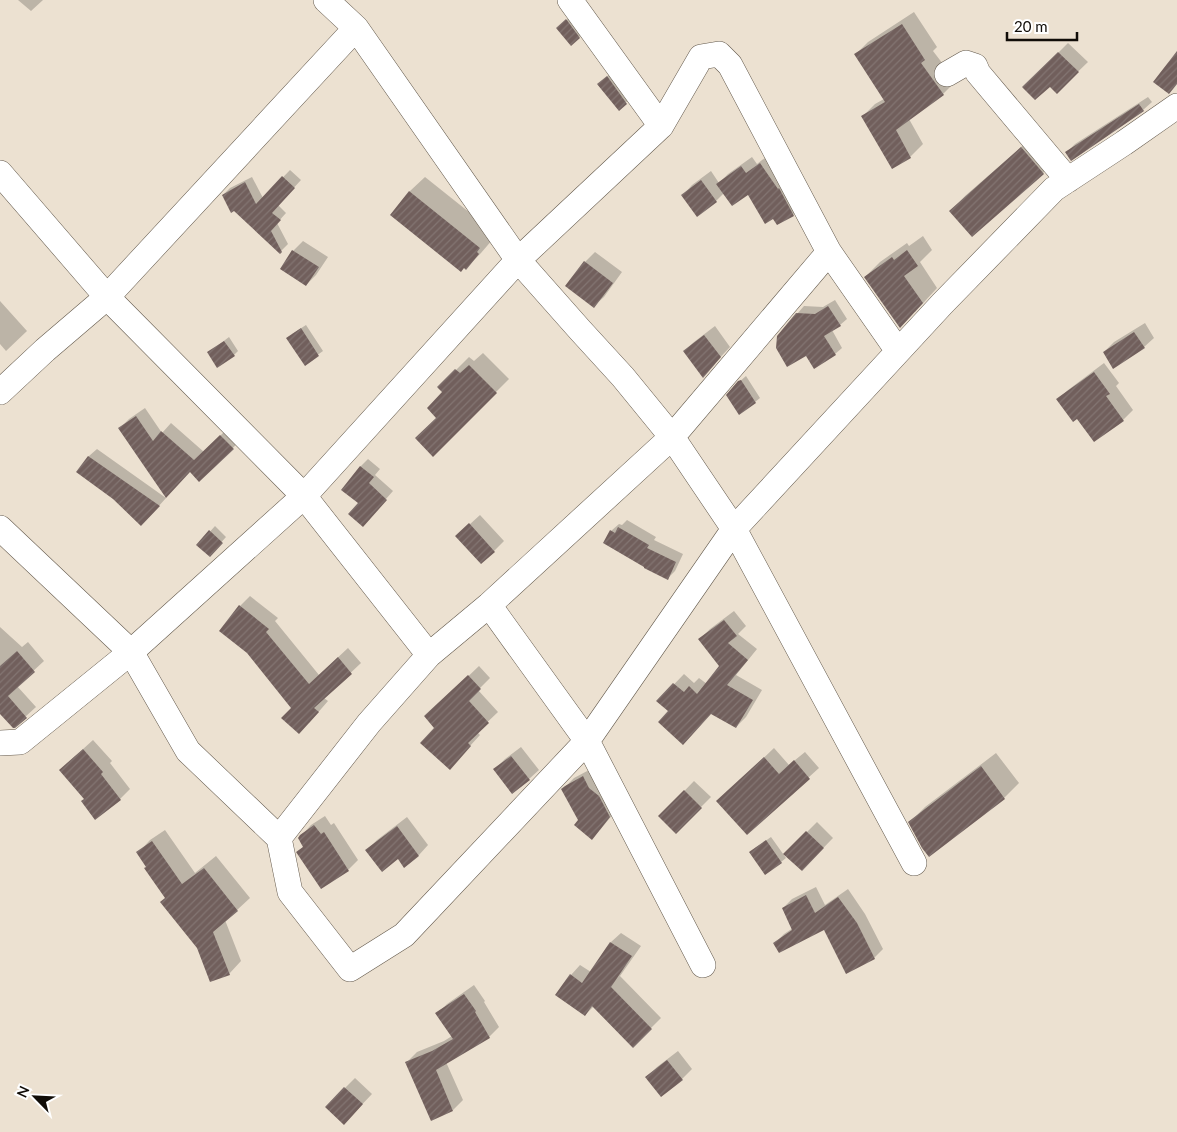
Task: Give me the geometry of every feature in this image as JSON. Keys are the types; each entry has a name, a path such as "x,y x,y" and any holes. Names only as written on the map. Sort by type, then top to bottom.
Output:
{"street":[{"path":"326,0 356,28 518,260 623,377 672,437 734,530 914,863"},
{"path":"570,0 662,126"},
{"path":"0,392 45,350 107,297 356,28"},
{"path":"0,743 20,742 131,652 304,496 518,260 662,126 701,57 718,54 730,65 829,252 898,350"},
{"path":"947,74 966,63 975,66 978,73 1068,180"},
{"path":"0,528 131,652 188,751 279,838 290,892 350,969 404,935 587,741 734,530 898,350 1054,189 1177,106"},
{"path":"0,173 107,297 304,496 429,655"},
{"path":"279,838 369,723 429,655 489,605 672,437 829,252"},
{"path":"489,605 587,741 703,965"}],"building":[{"path":"566,19 580,38 571,46 556,28"},
{"path":"902,24 925,60 921,63 944,95 896,130 911,158 892,169 861,116 885,102 854,54"},
{"path":"1177,51 1177,84 1169,94 1153,82"},
{"path":"1058,52 1079,72 1057,94 1050,87 1035,100 1022,87"},
{"path":"607,76 627,104 619,111 597,84"},
{"path":"1139,104 1144,111 1071,161 1065,152"},
{"path":"1021,147 1044,174 972,237 949,211"},
{"path":"760,163 779,188 794,216 777,225 773,219 765,224 748,195 732,206 716,184 741,166 746,173"},
{"path":"282,176 295,188 272,213 281,220 271,231 282,252 280,254 234,211 231,213 222,195 245,182 256,204"},
{"path":"701,180 717,202 697,217 681,195"},
{"path":"409,191 480,248 477,252 479,254 466,270 464,268 461,272 390,215"},
{"path":"292,250 319,267 306,286 280,269"},
{"path":"907,250 918,266 904,276 923,303 900,328 864,277 892,257 894,260"},
{"path":"584,261 613,283 594,308 565,286"},
{"path":"828,306 841,326 824,336 836,355 814,369 806,356 787,367 776,348 777,336 796,313 815,314"},
{"path":"301,328 319,356 305,366 286,338"},
{"path":"1134,332 1145,348 1113,369 1103,352"},
{"path":"704,335 721,357 703,378 683,351"},
{"path":"224,341 235,356 217,368 207,352"},
{"path":"469,365 497,393 433,457 415,438 436,418 427,408 442,392 437,387 455,369 460,373"},
{"path":"1094,372 1110,394 1106,396 1124,421 1094,442 1077,419 1073,422 1056,399"},
{"path":"741,380 756,403 739,415 726,395"},
{"path":"136,416 153,441 161,431 194,460 220,435 234,449 199,482 190,472 166,498 118,428"},
{"path":"88,456 160,506 141,526 113,499 76,472"},
{"path":"360,466 374,477 369,483 387,500 363,527 348,514 358,503 341,490"},
{"path":"469,523 495,552 481,564 455,536"},
{"path":"618,527 649,545 647,548 676,562 668,580 603,543 610,530 615,533"},
{"path":"209,530 223,543 210,557 196,545"},
{"path":"239,605 269,629 266,632 309,684 338,657 352,674 314,708 319,712 299,734 281,718 291,708 247,653 219,631"},
{"path":"724,620 737,636 728,643 748,660 727,685 753,700 736,728 711,714 683,745 658,722 668,711 656,701 673,683 684,692 689,686 697,694 719,666 698,639"},
{"path":"17,651 35,672 8,696 27,718 13,728 0,714 0,666"},
{"path":"468,675 481,689 469,701 489,723 468,743 471,746 450,770 420,743 434,728 424,716"},
{"path":"83,749 103,772 101,774 121,800 95,820 81,801 84,799 59,770"},
{"path":"511,756 530,780 512,794 493,769"},
{"path":"764,757 779,774 794,760 810,779 747,835 716,801"},
{"path":"981,766 1005,799 929,857 908,822"},
{"path":"583,776 589,788 599,796 610,817 592,840 574,825 578,820 561,789"},
{"path":"684,790 702,808 676,834 658,816"},
{"path":"314,825 321,834 324,832 349,871 321,889 296,852 303,847 298,838 300,835"},
{"path":"397,826 419,856 404,868 398,859 382,872 365,850"},
{"path":"806,831 824,848 802,871 783,854"},
{"path":"766,840 782,863 765,875 749,852"},
{"path":"152,841 182,884 204,868 238,911 213,932 230,975 210,982 197,948 160,902 165,898 144,868 146,867 136,852"},
{"path":"806,895 815,913 838,897 857,923 875,959 846,974 824,930 779,953 773,943 792,930 782,908"},
{"path":"610,942 632,956 611,987 652,1029 633,1048 592,1006 585,1016 555,995 570,974 582,983"},
{"path":"464,994 476,1011 490,1038 436,1070 453,1111 431,1121 405,1062 432,1051 453,1039 435,1013"},
{"path":"667,1060 683,1080 661,1097 645,1077"},
{"path":"344,1087 363,1104 344,1125 325,1107"}]}
